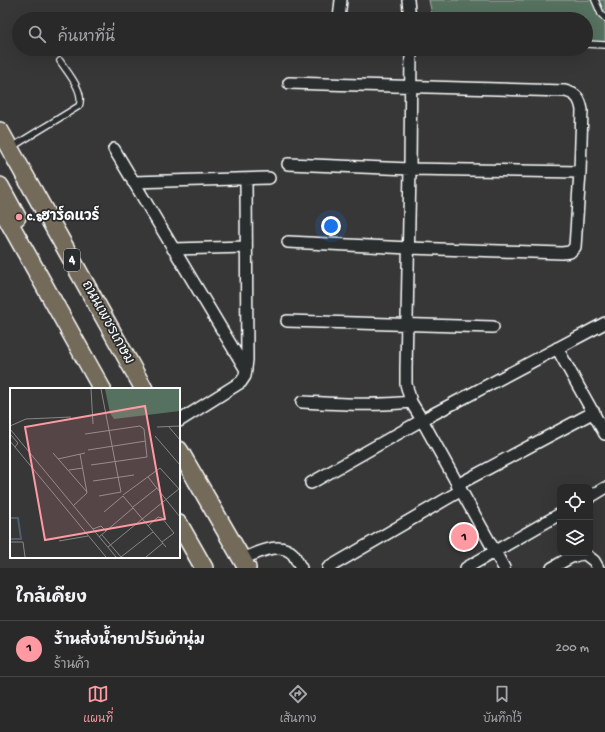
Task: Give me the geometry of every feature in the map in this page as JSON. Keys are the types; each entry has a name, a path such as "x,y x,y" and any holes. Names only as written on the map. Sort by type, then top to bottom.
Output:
{"main road":[{"name":"ถนนเพชรเกษม","path":"0,131 143,388"},
{"path":"0,186 31,242 33,254 31,263"},
{"path":"0,206 101,388"},
{"path":"180,452 244,564"},
{"path":"180,526 204,568"}],"street":[{"path":"340,12 341,0"},
{"path":"408,0 409,12"},
{"path":"411,56 406,384 411,402 504,568"},
{"path":"288,83 565,91 577,96 582,110 575,247 570,252 562,254 288,242"},
{"path":"114,149 246,370"},
{"path":"288,164 410,169 580,172"},
{"path":"133,182 269,178"},
{"path":"180,420 241,382 245,376 246,179"},
{"path":"173,249 246,247"},
{"path":"288,321 493,327"},
{"path":"311,483 422,420 605,323"},
{"path":"557,348 605,434"},
{"path":"302,402 386,405 411,402"},
{"path":"328,568 459,488 594,412"},
{"path":"593,494 605,488"},
{"path":"466,568 557,516"},
{"path":"244,564 266,550 277,548 286,549 293,554 300,568"},
{"path":"552,568 572,556 579,554 586,554 594,561 598,568"}],"lane":[{"path":"595,0 601,14 605,18"},
{"path":"593,44 605,45"},
{"path":"10,148 79,106 81,101 79,91 60,61"}],"green space":[{"path":"429,0 605,0 605,43 593,42 593,12 432,12"}],"place":[{"name":"c.sฮาร์ดแวร์","path":"19,217"},
{"name":"ร้านส่งน้ำยาปรับผ้านุ่ม","path":"464,537"}]}
